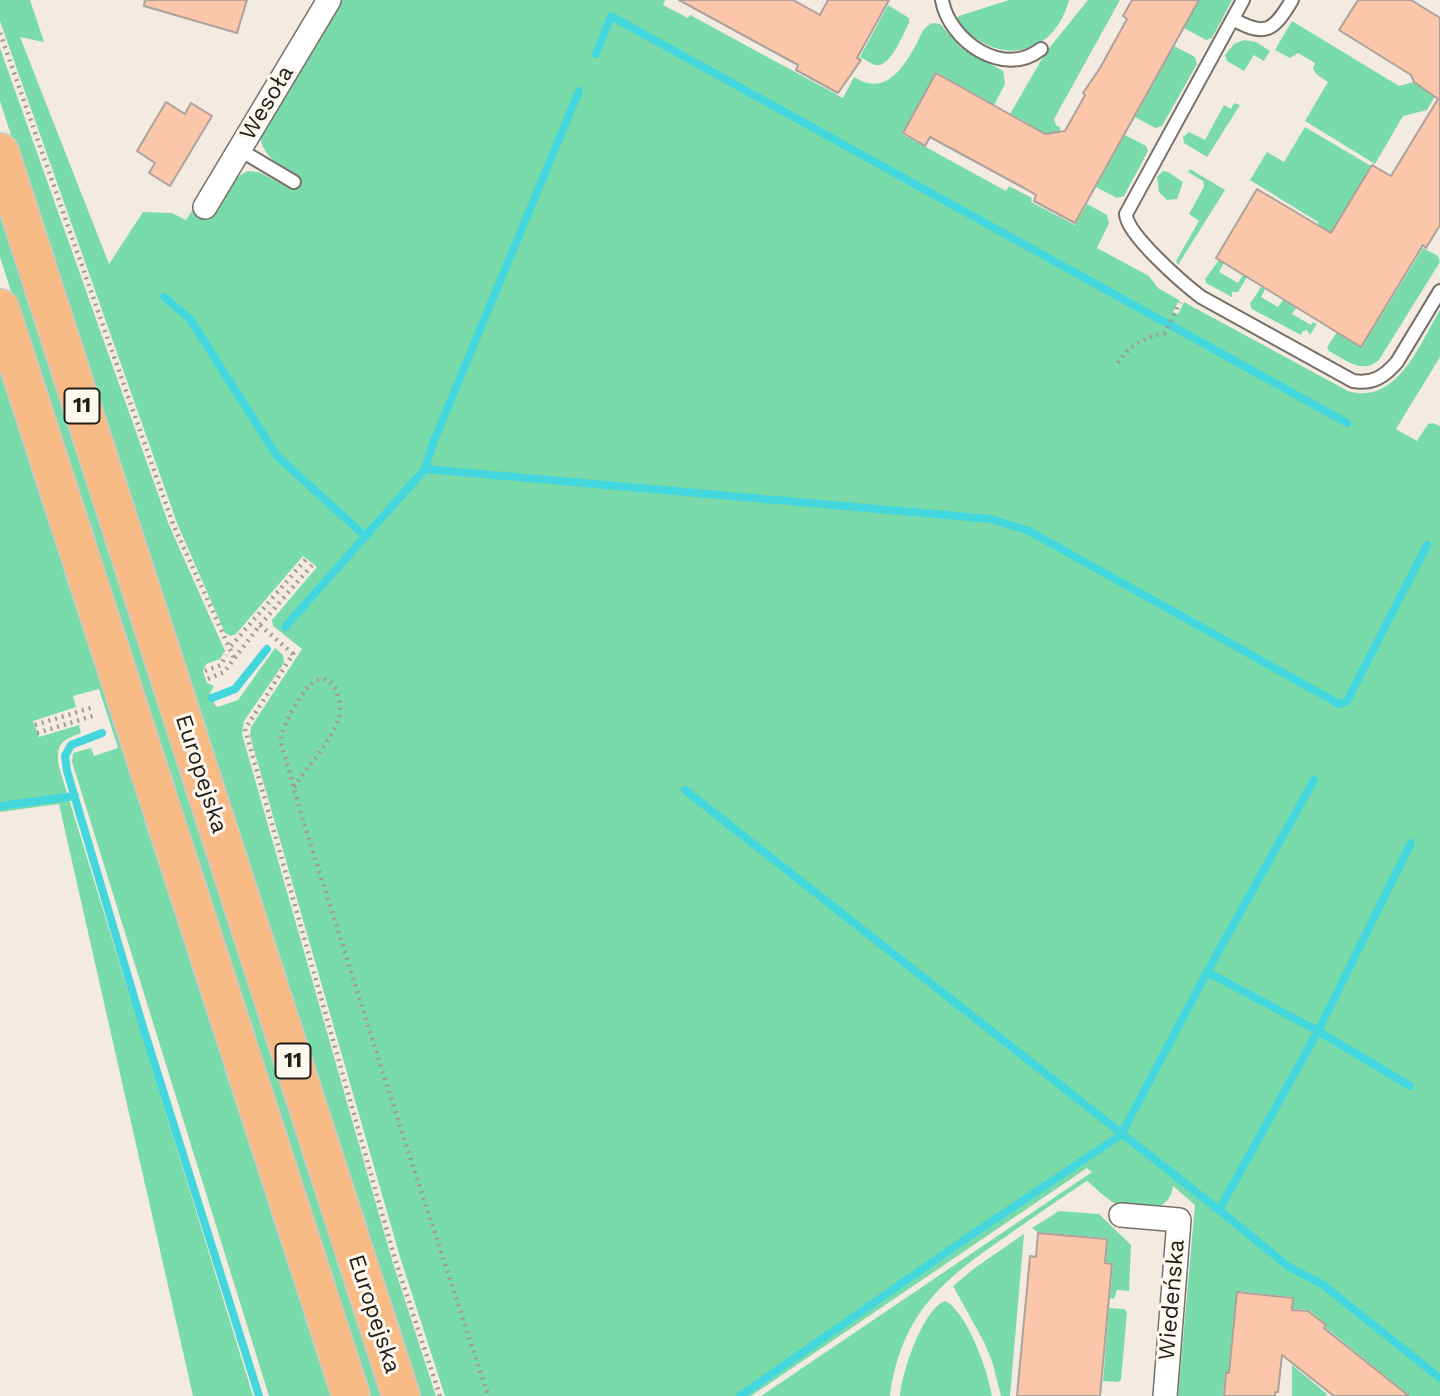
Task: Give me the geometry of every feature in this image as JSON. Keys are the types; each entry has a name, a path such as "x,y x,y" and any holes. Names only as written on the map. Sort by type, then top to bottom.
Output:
{"main road":[{"name":"Europejska","path":"0,152 401,1396"},
{"name":"Europejska","path":"0,308 351,1396"}],"street":[{"name":"Wesoła","path":"205,207 329,0"},
{"name":"Wiedeńska","path":"1121,1215 1179,1220 1165,1396"}],"lane":[{"path":"942,0 950,23 957,33 985,53 1008,60 1022,60 1041,49"},
{"path":"1243,0 1126,214 1129,228 1177,277 1201,297 1353,381 1366,383 1388,372 1397,362 1440,291"},
{"path":"1233,19 1256,30 1271,28 1279,22 1292,0"},
{"path":"240,150 293,181"}],"path":[{"path":"0,33 173,524 228,651 234,658"},
{"path":"1118,363 1138,342 1165,333 1174,315"},
{"path":"231,646 307,558"},
{"path":"208,679 224,672 260,625 313,564"},
{"path":"260,625 293,654 245,729 395,1259 440,1396"},
{"path":"205,670 221,665 226,655"},
{"path":"294,787 339,719 341,705 337,692 332,683 323,679 314,681 305,691 287,720 281,739 294,787 488,1396"},
{"path":"35,725 94,707"},
{"path":"37,733 96,715"}],"green space":[{"path":"0,0 30,0 44,42 20,37 109,264 143,212 172,213 186,220 197,203 247,171 259,172 291,189 299,176 268,155 260,135 333,6 342,0 665,0 663,5 688,18 690,15 843,98 854,77 875,84 892,77 906,62 925,28 940,24 961,48 1003,71 1005,84 994,105 936,72 902,134 1006,191 1009,186 1032,198 1031,202 1075,225 1087,204 1107,215 1109,223 1097,248 1149,276 1158,288 1179,300 1173,312 1178,314 1184,302 1348,391 1365,393 1380,389 1393,381 1415,354 1440,310 1440,357 1396,429 1417,441 1428,424 1440,426 1440,1396 1410,1396 1325,1327 1326,1324 1309,1310 1293,1309 1293,1297 1237,1291 1229,1373 1225,1373 1223,1396 1178,1396 1195,1205 1173,1186 1168,1199 1160,1205 1149,1208 1121,1206 1110,1201 1087,1181 987,1249 930,1300 904,1341 890,1396 761,1396 1092,1172 1087,1168 751,1396 445,1396 400,1257 250,736 251,727 302,649 273,626 272,620 317,567 303,556 236,634 231,636 225,633 177,523 0,21"},
{"path":"1009,0 1069,0 1061,20 1050,35 1036,45 1020,50 1004,50 987,45 956,19"},
{"path":"1088,0 1120,0 1054,119 1056,125 1061,128 1054,142 1010,114 1046,52"},
{"path":"1199,0 1232,0 1212,38 1206,40 1184,28"},
{"path":"888,5 909,18 909,23 891,56 881,65 875,65 860,57"},
{"path":"1292,21 1399,86 1414,82 1436,94 1427,110 1403,116 1375,164 1305,121 1328,82 1316,74 1313,68 1315,63 1298,53 1290,58 1275,50"},
{"path":"1244,40 1256,42 1270,51 1264,61 1254,55 1244,71 1227,61 1225,55 1234,44"},
{"path":"1174,46 1195,57 1197,64 1162,126 1155,128 1135,117"},
{"path":"0,48 169,525 225,651 220,659 206,664 203,671 207,683 214,686 210,693 215,705 218,707 238,700 275,648 283,655 284,663 244,721 242,734 392,1260 436,1396 417,1396 0,101"},
{"path":"1234,103 1240,105 1207,157 1184,143 1183,137 1189,132 1205,140 1224,105 1231,109"},
{"path":"1305,127 1371,166 1343,212 1348,236 1322,238 1318,222 1250,180 1267,152 1284,162"},
{"path":"1125,135 1146,146 1148,151 1124,196 1117,198 1096,187"},
{"path":"1190,169 1225,190 1178,265 1176,261 1199,221 1189,214 1204,187 1203,181 1188,172"},
{"path":"1163,171 1183,182 1177,199 1167,200 1159,192 1157,177"},
{"path":"0,199 386,1396 367,1396 0,257"},
{"path":"1423,248 1438,256 1440,262 1379,360 1366,366 1354,365 1329,351 1327,347 1337,332 1362,347"},
{"path":"1219,260 1224,263 1219,272 1238,283 1243,275 1247,277 1238,292 1232,292 1232,297 1206,283 1205,279"},
{"path":"1261,287 1265,289 1261,297 1278,307 1283,300 1296,308 1292,314 1311,325 1313,322 1317,324 1310,335 1307,330 1301,335 1252,309 1250,304"},
{"path":"0,353 335,1396 269,1396 72,762 73,753 91,748 94,756 118,748 99,689 73,696 76,707 33,721 39,737 79,725 81,733 68,738 59,748 59,767 253,1396 193,1396 59,804 0,812"},
{"path":"1059,1211 1099,1214 1131,1245 1129,1291 1117,1290 1114,1299 1110,1298 1113,1263 1106,1262 1107,1238 1037,1232 1032,1228"},
{"path":"1024,1234 1010,1396 1001,1396 984,1342 953,1286"},
{"path":"945,1301 953,1307 969,1329 982,1358 992,1396 900,1396 909,1358 921,1329 929,1316"},
{"path":"1109,1308 1124,1309 1127,1312 1121,1380 1118,1382 1103,1381"},
{"path":"1292,1365 1327,1394 1326,1396 1292,1396"}],"building":[{"path":"145,0 247,0 237,33 144,6"},
{"path":"679,0 793,0 820,15 828,0 889,0 857,58 861,60 838,93 796,70 798,65"},
{"path":"1132,0 1199,0 1075,223 1034,201 1036,195 930,137 925,146 903,133 936,73 1045,134 1065,131 1085,95 1083,93 1127,19 1123,16"},
{"path":"1358,0 1411,0 1440,18 1440,225 1426,248 1423,245 1361,347 1216,258 1257,189 1331,233 1372,165 1391,176 1438,99 1414,82 1411,75 1339,30"},
{"path":"166,102 185,114 191,103 212,116 170,186 149,173 155,163 137,151"},
{"path":"1038,1233 1107,1239 1105,1263 1112,1264 1100,1396 1017,1396 1030,1256 1036,1257"},
{"path":"1237,1292 1293,1298 1292,1310 1308,1311 1326,1325 1324,1328 1409,1396 1334,1396 1282,1355 1278,1392 1275,1392 1275,1396 1224,1396 1226,1373 1229,1373"}],"waterway":[{"path":"596,54 611,16 1166,323"},
{"path":"285,627 425,469 433,443 579,91"},
{"path":"164,297 190,319 277,456 365,536"},
{"path":"1172,326 1347,423"},
{"path":"425,469 991,519 1029,531 1339,704 1347,701 1427,545"},
{"path":"212,698 235,689 267,649"},
{"path":"102,733 71,745 65,756 67,771 143,1027 259,1396"},
{"path":"740,1396 964,1240 1121,1135 1207,972 1314,780"},
{"path":"685,790 1289,1267 1322,1284 1440,1378"},
{"path":"0,806 75,796"},
{"path":"1219,1210 1318,1031 1411,843"},
{"path":"1207,972 1318,1031 1410,1086"}]}
